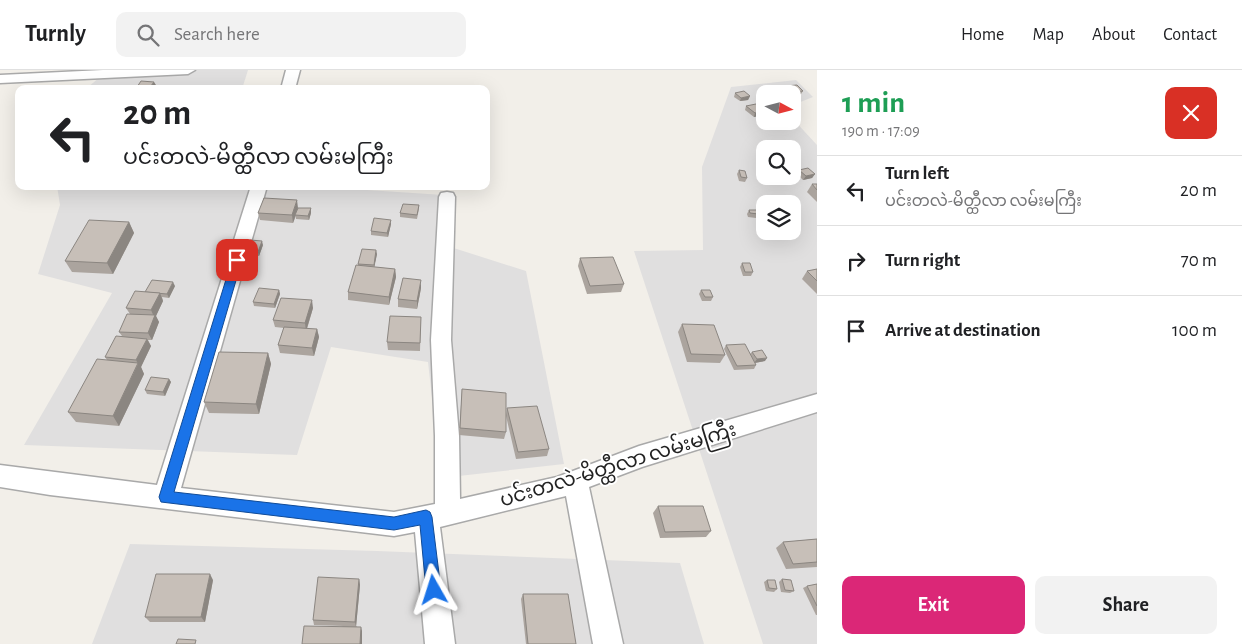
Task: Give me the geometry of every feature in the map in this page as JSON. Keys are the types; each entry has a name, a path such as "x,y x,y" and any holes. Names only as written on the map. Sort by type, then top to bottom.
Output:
{"street":[{"path":"0,79 188,70"},
{"path":"289,85 293,70"},
{"path":"166,497 258,190"},
{"path":"440,644 437,516 447,436 441,340 447,197"},
{"name":"ပင်းတလဲ-မိတ္ထီလာ လမ်းမကြီး","path":"0,476 394,524 557,488 639,457 817,403"},
{"path":"576,481 608,644"}],"shaded area":[{"path":"108,70 248,70 243,85 91,85"},
{"path":"796,80 801,85 756,85 756,130 801,130 801,128 817,145 817,644 763,644 634,251 703,250 702,167 731,87"},
{"path":"801,85 813,97 801,102"},
{"path":"58,190 367,190 443,195 441,244 526,271 564,464 441,478 428,362 331,347 297,455 24,445 112,293 38,274 60,205"},
{"path":"130,544 377,551 680,563 704,644 92,644"}],"building":[{"path":"141,81 154,82 152,85 138,85"},
{"path":"744,91 750,96 741,98 735,93"},
{"path":"756,104 756,113 755,113 746,106"},
{"path":"808,168 815,174 806,176 801,170"},
{"path":"739,170 745,171 747,178 741,177"},
{"path":"264,198 297,200 292,215 258,213"},
{"path":"403,204 419,205 417,215 400,213"},
{"path":"298,208 311,208 308,216 295,215"},
{"path":"749,210 756,210 756,214 750,213"},
{"path":"374,218 391,220 387,233 371,231"},
{"path":"89,220 129,222 107,263 65,261"},
{"path":"250,240 262,241 258,252 246,251"},
{"path":"362,249 376,250 374,265 358,264"},
{"path":"613,257 624,284 590,286 580,258"},
{"path":"742,263 750,263 753,272 745,272"},
{"path":"356,265 395,269 389,297 348,292"},
{"path":"817,269 817,281 807,271"},
{"path":"403,278 421,280 417,301 398,299"},
{"path":"152,280 173,282 167,294 145,292"},
{"path":"259,288 279,290 274,304 253,302"},
{"path":"701,290 710,290 713,297 705,297"},
{"path":"135,291 160,293 151,310 126,308"},
{"path":"281,298 312,300 305,323 273,320"},
{"path":"127,314 155,315 148,333 119,332"},
{"path":"390,316 421,317 420,343 387,342"},
{"path":"682,324 714,325 725,355 691,354"},
{"path":"284,327 317,329 312,348 278,345"},
{"path":"116,336 147,339 136,360 105,357"},
{"path":"745,344 756,365 737,366 726,345"},
{"path":"762,350 767,358 757,359 752,352"},
{"path":"219,352 268,353 256,404 204,402"},
{"path":"97,359 138,363 113,416 68,412"},
{"path":"151,377 169,379 163,392 145,390"},
{"path":"462,389 506,393 506,432 460,428"},
{"path":"537,406 549,449 518,452 507,408"},
{"path":"658,506 703,506 711,531 665,532"},
{"path":"817,539 817,562 793,564 783,542"},
{"path":"156,574 210,574 201,617 145,617"},
{"path":"318,577 359,579 355,622 313,620"},
{"path":"782,579 791,580 794,591 785,590"},
{"path":"767,580 775,580 777,589 769,588"},
{"path":"817,584 817,606 807,586"},
{"path":"523,594 568,594 576,644 528,644"},
{"path":"304,626 361,627 360,644 302,644"},
{"path":"178,639 196,640 195,644 176,644"}],"route":[{"path":"237,260 166,497 394,524 426,517 434,590"}]}
